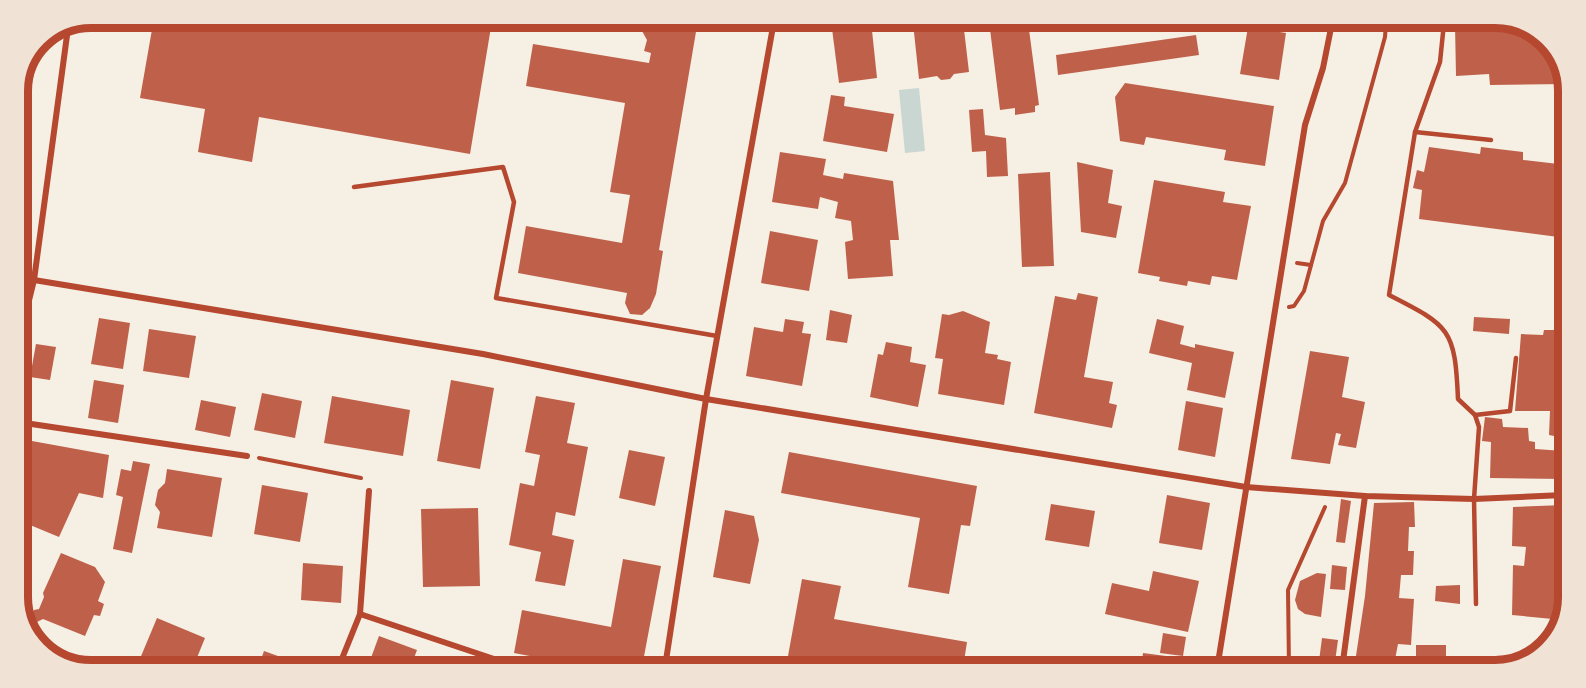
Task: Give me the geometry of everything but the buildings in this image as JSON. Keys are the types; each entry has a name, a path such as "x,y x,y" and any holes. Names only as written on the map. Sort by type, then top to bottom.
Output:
{"street":[{"path":"665,660 706,399 773,29"},
{"path":"1218,660 1305,125 1323,68 1331,29"},
{"path":"29,300 34,280 67,33"},
{"path":"34,280 483,354 706,399 1246,488 1365,496 1474,499 1558,495"},
{"path":"29,424 247,456"},
{"path":"341,660 360,614 369,491"},
{"path":"1343,660 1365,496"},
{"path":"360,614 497,660"}],"lane":[{"path":"1443,29 1440,62 1415,132 1389,295 1428,315 1449,334 1457,362 1458,399 1475,415 1479,427 1474,499 1476,604"},
{"path":"1415,132 1491,140"},
{"path":"354,187 503,167 514,202 496,298 717,336"},
{"path":"29,279 34,280"},
{"path":"1475,415 1510,411 1516,358"}],"path":[{"path":"1276,311 1294,306 1304,291 1323,221 1345,183 1386,29"},
{"path":"247,456 363,478 369,491"},
{"path":"1289,660 1288,590 1331,494"}],"shaded area":[{"path":"919,88 925,151 905,153 899,90"}]}
